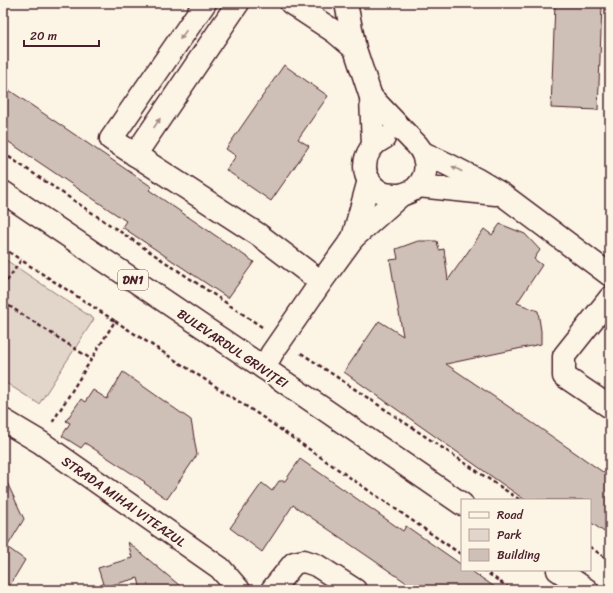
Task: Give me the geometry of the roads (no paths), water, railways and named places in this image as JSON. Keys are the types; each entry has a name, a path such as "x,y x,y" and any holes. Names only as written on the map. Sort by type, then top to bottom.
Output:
{"street":[{"path":"205,3 111,138 259,235 321,282"},
{"path":"135,155 238,3"},
{"path":"291,3 334,32 355,49"},
{"path":"346,3 355,49 371,97 373,145"},
{"path":"264,368 272,353 353,238 410,190 423,176 425,159 417,147 371,97"},
{"path":"503,195 410,190 387,194 376,188 369,180 366,171 367,154 373,145 383,138 393,135 402,136 417,147 503,195 610,275"},
{"path":"353,238 369,180"},
{"name":"BULEVARDUL GRIVIȚEI","path":"3,192 461,503"},
{"path":"610,298 564,356 564,376 610,407"},
{"name":"STRADA MIHAI VITEAZUL","path":"3,420 40,442 220,568 239,590"},
{"path":"272,590 294,563 304,561 316,565 355,590"},
{"path":"560,571 588,590"}]}
